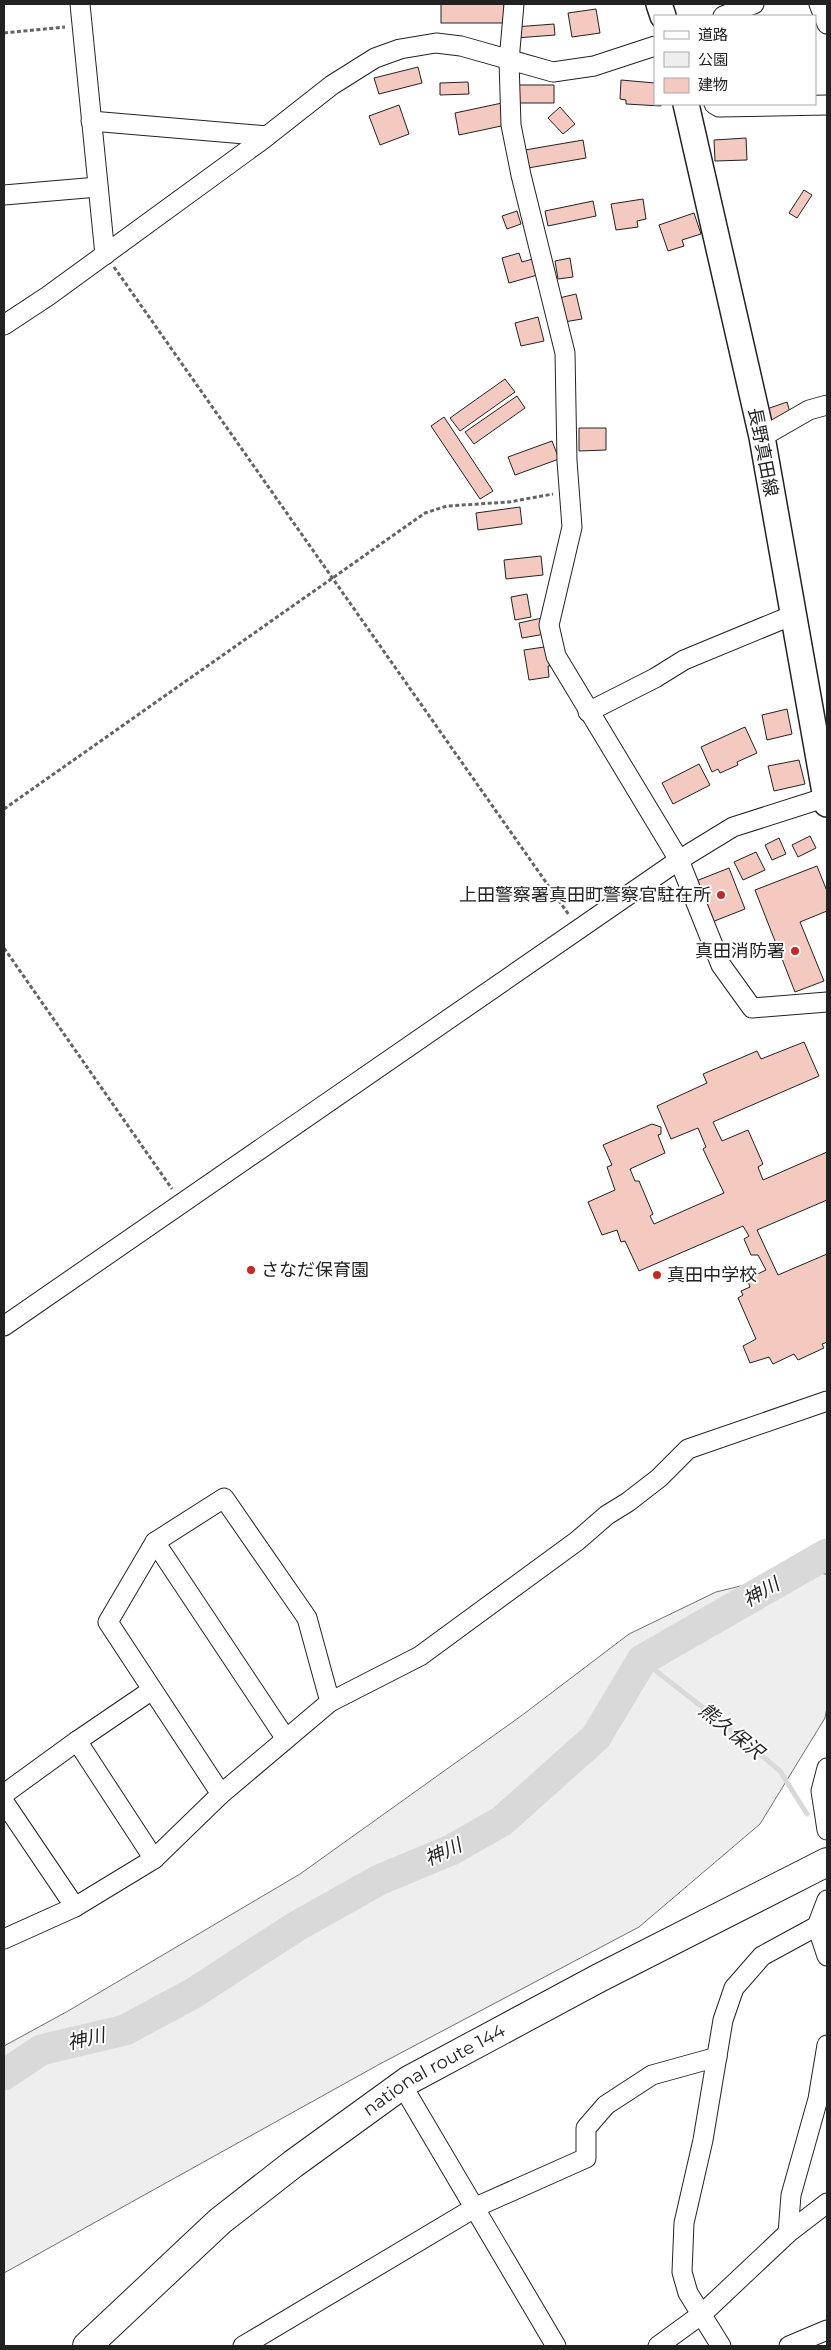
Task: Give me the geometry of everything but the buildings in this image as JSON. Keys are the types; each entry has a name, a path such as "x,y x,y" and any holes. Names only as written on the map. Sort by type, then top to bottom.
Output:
{"highway":[{"name":"national route 144","path":"87,2346 220,2221 293,2164 402,2086 598,1978 827,1862"}],"main road":[{"name":"長野真田線","path":"686,105 762,436 827,799"}],"street":[{"path":"80,4 105,255"},
{"path":"514,4 509,61 511,125 521,174 565,353 568,487 572,527 549,625 556,656 588,712 679,860 721,965 752,1008 827,1002"},
{"path":"726,15 754,4"},
{"path":"819,4 827,24"},
{"path":"4,325 105,255 332,86 376,58 400,49 436,43 461,46 553,72 594,66 654,46"},
{"path":"716,105 719,107 827,105"},
{"path":"91,121 267,136"},
{"path":"4,195 98,187"},
{"path":"762,436 809,410 827,405"},
{"path":"588,712 655,678 684,660 793,615"},
{"path":"4,1326 679,860 733,827 827,799"},
{"path":"4,1939 75,1907 154,1859 221,1794 330,1702 420,1656 576,1541 607,1515 628,1502 659,1478 688,1449 827,1401"},
{"path":"221,1794 108,1622 155,1542 224,1498 307,1618 330,1702"},
{"path":"155,1542 286,1739"},
{"path":"4,1794 152,1690"},
{"path":"77,1741 154,1859"},
{"path":"827,1768 821,1791 827,1830"},
{"path":"4,1802 75,1907"},
{"path":"827,1900 817,1926 827,1956"},
{"path":"721,2346 688,2293 682,2272 684,2223 703,2140 723,2020 734,1988 762,1956 817,1926"},
{"path":"788,2233 791,2195 818,2099 827,2045"},
{"path":"243,2346 476,2207 586,2158 586,2128 606,2105 652,2075 717,2057"},
{"path":"402,2086 476,2207 556,2346"},
{"path":"658,2346 702,2314 788,2233 827,2203"},
{"path":"790,2346 827,2330"}],"path":[{"path":"4,33 82,26"},
{"path":"105,255 579,929"},
{"path":"4,809 425,513 447,506 508,502 550,496 568,487"},
{"path":"4,948 182,1203"}],"green space":[{"path":"802,1571 826,1574 827,1577 827,1707 825,1718 760,1824 639,1927 378,2065 4,2273 4,2046 68,2011 300,1874 521,1716 629,1634 716,1592"}],"waterway":[{"name":"神川","path":"4,2075 41,2050 125,2030 192,1994 297,1926 379,1880 451,1850 502,1821 596,1737 642,1660 827,1554"},
{"name":"熊久保沢","path":"642,1660 729,1728 780,1771 807,1814"}],"place":[{"name":"上田警察署真田町警察官駐在所","path":"721,895"},
{"name":"真田消防署","path":"795,951"},
{"name":"さなだ保育園","path":"251,1270"},
{"name":"真田中学校","path":"657,1275"}]}
